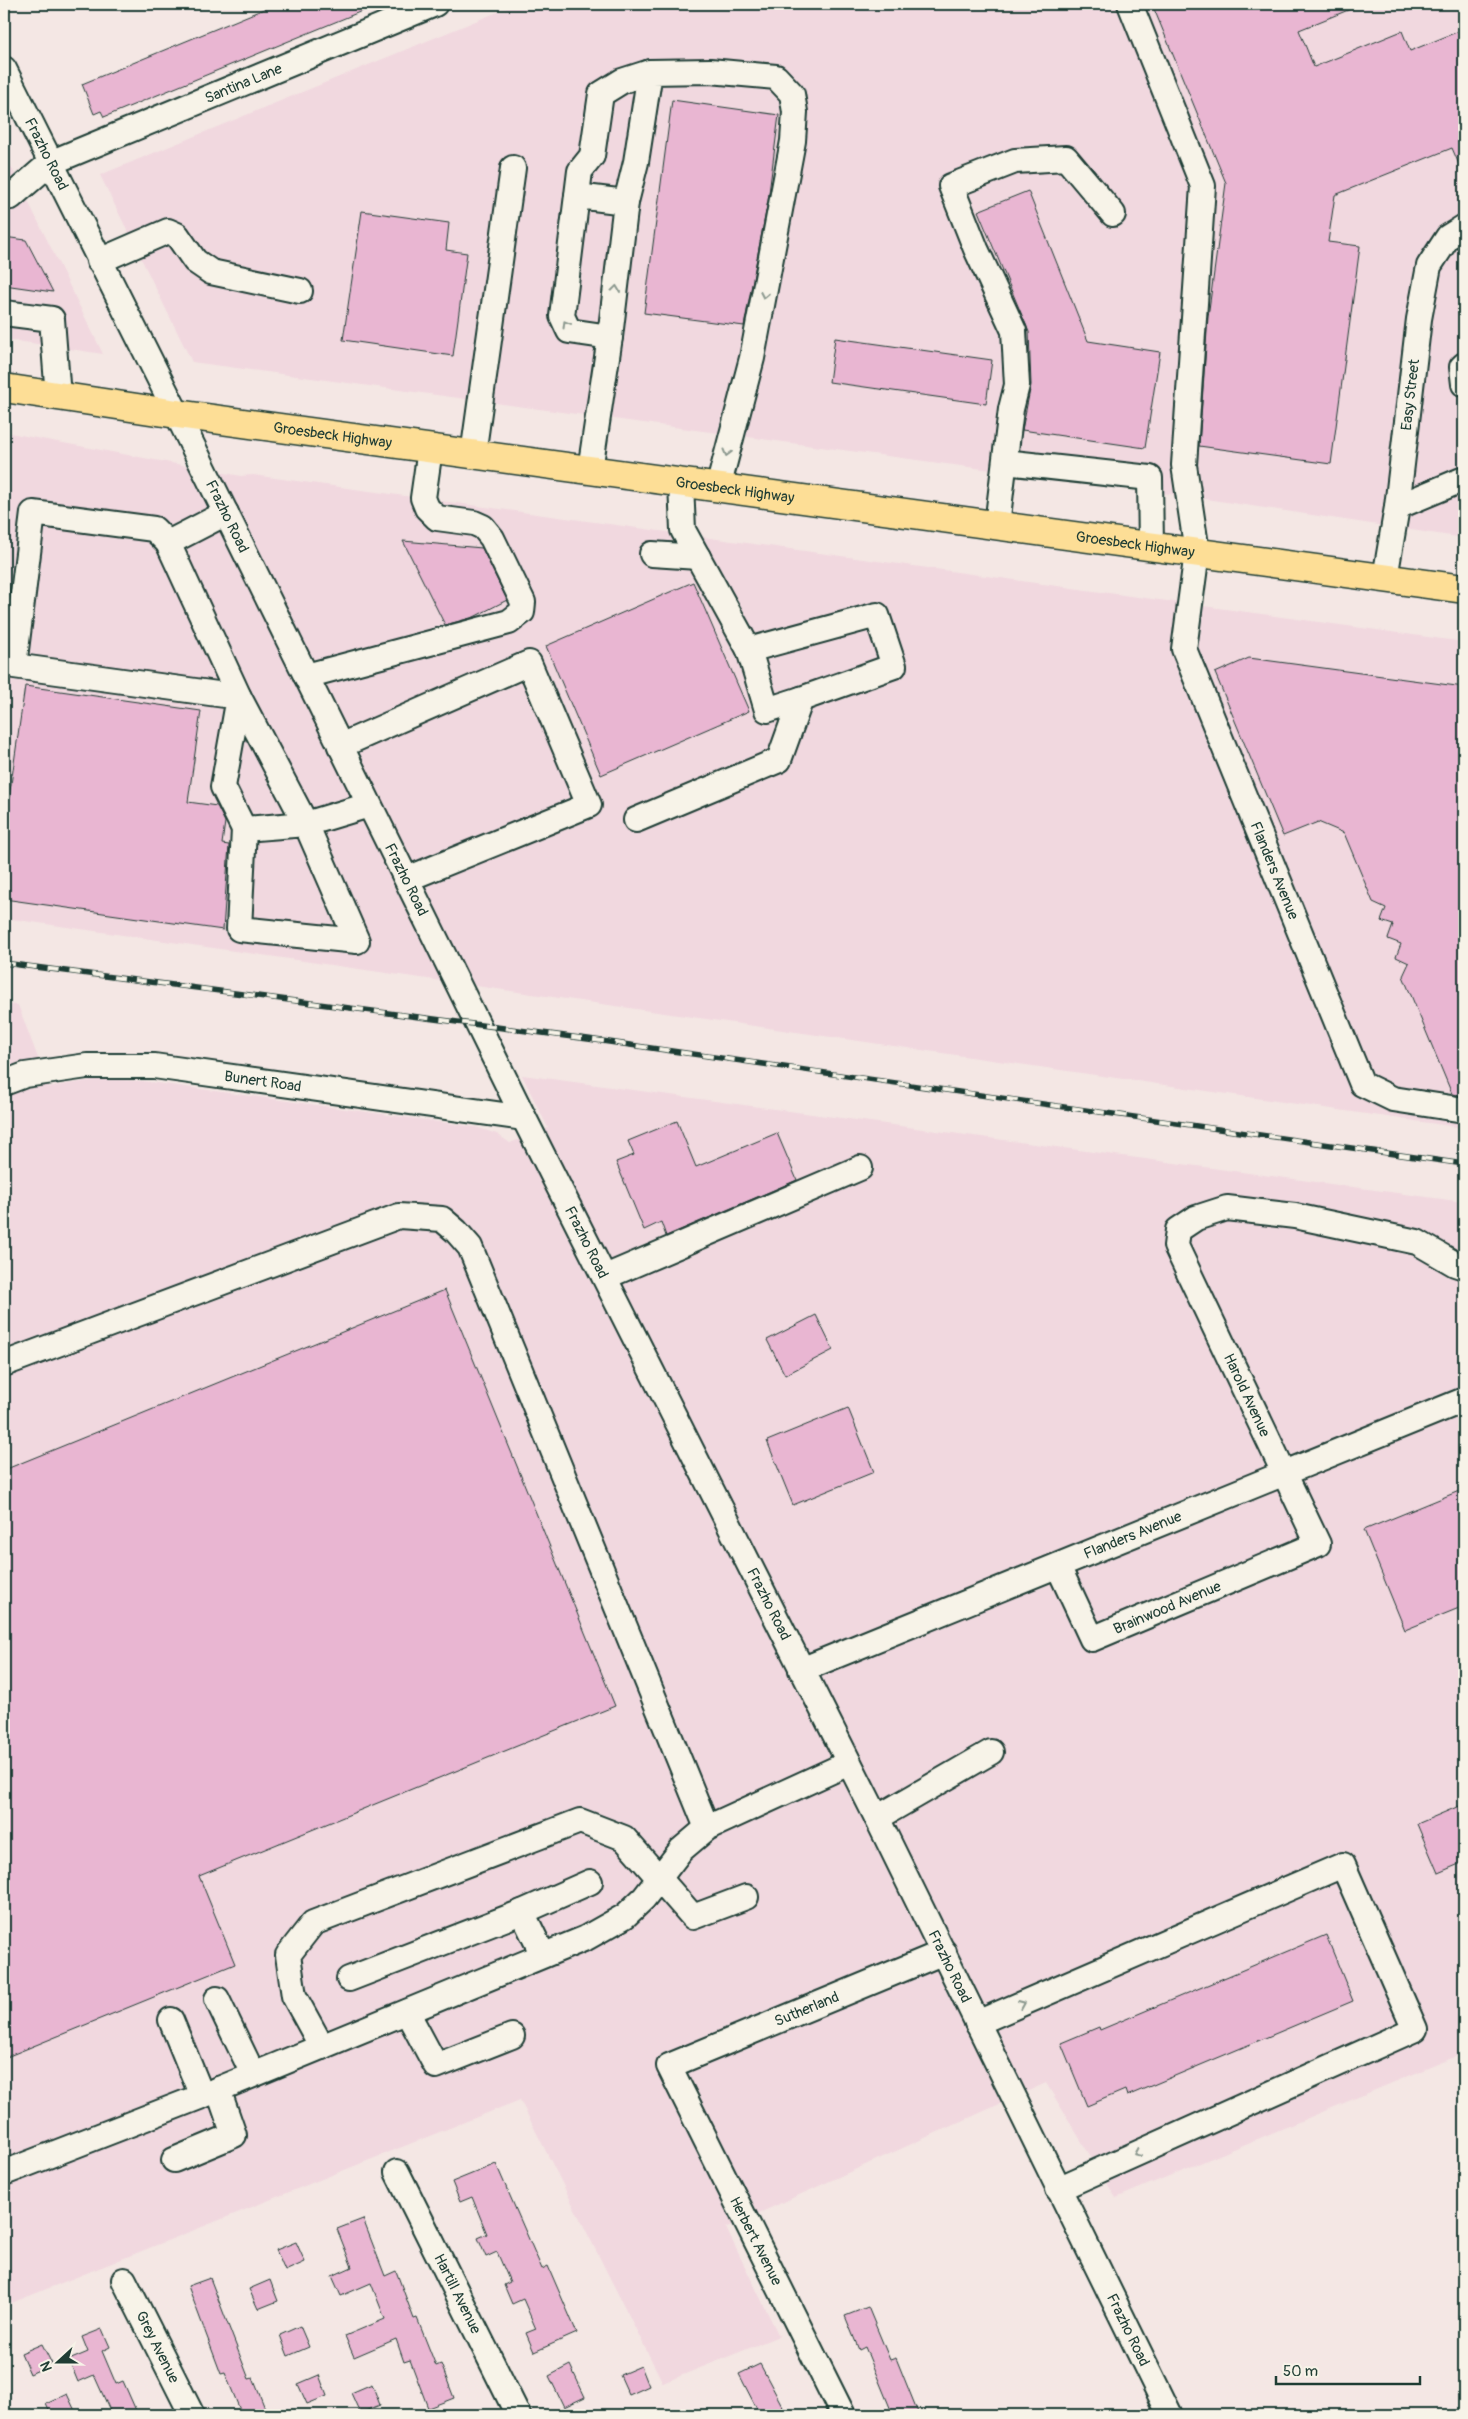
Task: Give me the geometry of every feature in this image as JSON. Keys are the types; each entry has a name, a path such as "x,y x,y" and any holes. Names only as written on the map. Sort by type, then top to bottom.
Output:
{"main road":[{"name":"Groesbeck Highway","path":"4,388 430,449 1464,589"}],"street":[{"name":"Santina Lane","path":"4,198 11,197 50,164 435,4"},
{"name":"Flanders Avenue","path":"1130,4 1203,186 1184,465 1197,552 1184,649 1362,1084 1393,1099 1464,1110"},
{"name":"Frazho Road","path":"4,69 177,414 524,1118 944,1952 1058,2189 1170,2415"},
{"path":"610,337 569,331 562,316 580,171 592,156 601,94 622,81 650,72 710,71 776,77 792,94 795,112 793,140 752,358 718,488"},
{"path":"590,470 610,337 626,202 636,162 650,72"},
{"path":"997,526 1011,409 1017,385 1014,331 976,249 951,186 1015,161 1066,158 1113,214"},
{"path":"474,455 513,168"},
{"path":"577,196 626,202"},
{"name":"Easy Street","path":"1385,578 1397,507 1428,266 1448,237 1464,227"},
{"path":"100,261 168,231 177,235 196,261 211,272 300,291"},
{"path":"4,313 52,319 58,396"},
{"path":"1464,365 1462,367 1464,384"},
{"path":"306,676 509,622 522,612 523,602 492,538 483,527 474,523 437,518 427,508 423,498 430,449"},
{"path":"1005,462 1150,478 1151,546"},
{"path":"1397,507 1464,479"},
{"path":"681,483 683,530 750,650 767,710 894,666 877,614 750,650"},
{"path":"168,543 226,513"},
{"path":"239,697 14,666 33,514 154,529 168,543 239,697 306,824 357,941 239,929 244,829 223,787 239,697"},
{"path":"652,554 698,557"},
{"path":"340,746 529,663 589,805 407,880"},
{"path":"636,820 779,760 801,699"},
{"path":"244,829 306,824 369,805"},
{"name":"Bunert Road","path":"4,1083 25,1075 87,1066 154,1066 524,1118"},
{"path":"605,1277 860,1168"},
{"name":"Harold Avenue","path":"1318,1544 1176,1246 1178,1230 1196,1218 1227,1208 1295,1216 1417,1242 1455,1264 1464,1267"},
{"path":"4,1364 399,1216 442,1219 470,1247 707,1828"},
{"name":"Flanders Avenue","path":"801,1670 1464,1400"},
{"name":"Brainwood Avenue","path":"1058,1566 1092,1639 1318,1544"},
{"path":"877,1818 991,1752"},
{"path":"4,2172 322,2047 586,1938 625,1916 644,1898 681,1850 707,1828 849,1763"},
{"path":"322,2047 294,1996 288,1955 313,1923 580,1821 624,1838 693,1917 746,1897"},
{"path":"977,2023 1343,1865 1415,2029 1058,2189"},
{"path":"349,1979 522,1912 590,1882"},
{"path":"522,1912 543,1955"},
{"name":"Sutherland","path":"669,2066 944,1952"},
{"path":"217,2000 253,2074"},
{"path":"407,2012 436,2066 512,2036"},
{"path":"171,2020 234,2135 174,2160"},
{"name":"Herbert Avenue","path":"669,2066 844,2415"},
{"name":"Hartill Avenue","path":"397,2172 518,2415"},
{"name":"Grey Avenue","path":"124,2280 192,2415"}],"shaded area":[{"path":"517,4 1464,4 1464,538 1206,499 192,362 100,175"},
{"path":"4,150 5,154 103,354 4,339"},
{"path":"4,432 241,476 253,475 1464,642 1464,1128 4,918"},
{"path":"4,1004 18,1005 49,1087 99,1079 142,1081 476,1127 497,1134 510,1143 548,1128 522,1075 1464,1202 1464,2053 1116,2198 1046,2083 726,2228 779,2336 663,2383 520,2100 4,2306"}],"building":[{"path":"276,4 379,4 104,117 101,111 94,114 82,84"},
{"path":"1152,4 1363,4 1299,30 1314,67 1402,31 1410,51 1464,29 1464,176 1452,148 1335,195 1328,242 1360,246 1331,464 1199,446 1208,317 1226,183"},
{"path":"672,100 779,115 768,201 744,326 644,313"},
{"path":"1028,191 1088,341 1160,352 1145,448 1022,430 1031,385 1029,332 978,211"},
{"path":"362,211 449,223 446,250 467,253 453,356 343,340"},
{"path":"4,237 26,240 53,292 4,285"},
{"path":"835,338 992,360 986,404 829,382"},
{"path":"403,541 482,548 507,600 474,617 445,625"},
{"path":"693,582 749,711 601,775 546,646"},
{"path":"1249,658 1464,687 1464,1096 1452,1094 1403,976 1409,963 1396,957 1401,944 1388,939 1393,925 1381,921 1386,908 1373,902 1344,833 1318,822 1283,836 1215,673"},
{"path":"25,686 201,711 188,802 217,806 225,822 222,844 229,845 223,930 4,899 4,833"},
{"path":"677,1121 696,1167 777,1133 797,1180 666,1236 661,1222 644,1230 616,1162 634,1155 628,1141"},
{"path":"445,1290 615,1706 199,1876 235,1964 4,2058 4,1470"},
{"path":"816,1315 833,1350 785,1375 767,1340"},
{"path":"848,1408 874,1472 793,1505 767,1441"},
{"path":"1464,1489 1464,1606 1405,1630 1364,1530"},
{"path":"1464,1804 1464,1862 1438,1873 1417,1824"},
{"path":"1326,1935 1353,2001 1127,2096 1125,2090 1087,2106 1061,2043 1099,2027 1100,2030"},
{"path":"496,2164 542,2269 548,2266 577,2333 534,2352 526,2333 536,2329 523,2299 512,2304 504,2285 510,2282 497,2252 486,2257 478,2238 487,2234 472,2197 460,2202 452,2182"},
{"path":"363,2219 385,2276 396,2271 414,2319 417,2318 436,2366 441,2364 454,2398 428,2408 410,2360 404,2362 396,2339 354,2357 345,2336 385,2319 371,2283 341,2296 332,2276 352,2267 337,2229"},
{"path":"296,2242 305,2262 285,2271 276,2250"},
{"path":"210,2278 249,2379 253,2378 266,2411 255,2415 242,2415 225,2373 221,2374 188,2286"},
{"path":"270,2280 278,2301 258,2309 249,2289"},
{"path":"868,2307 890,2360 896,2358 919,2415 893,2415 865,2347 859,2350 845,2316"},
{"path":"300,2326 309,2347 288,2356 280,2335"},
{"path":"102,2329 110,2347 102,2351 116,2384 123,2381 138,2415 112,2415 94,2375 78,2382 69,2360 88,2352 82,2337"},
{"path":"42,2344 52,2364 30,2374 21,2353"},
{"path":"760,2364 787,2415 760,2415 739,2374"},
{"path":"570,2365 585,2397 564,2407 549,2376"},
{"path":"641,2366 649,2386 629,2395 620,2375"},
{"path":"319,2375 327,2396 307,2404 298,2384"},
{"path":"372,2384 380,2405 360,2413 351,2393"},
{"path":"67,2394 77,2415 51,2415 46,2404"}],"railway":[{"path":"4,963 588,1039 1464,1164"}]}
